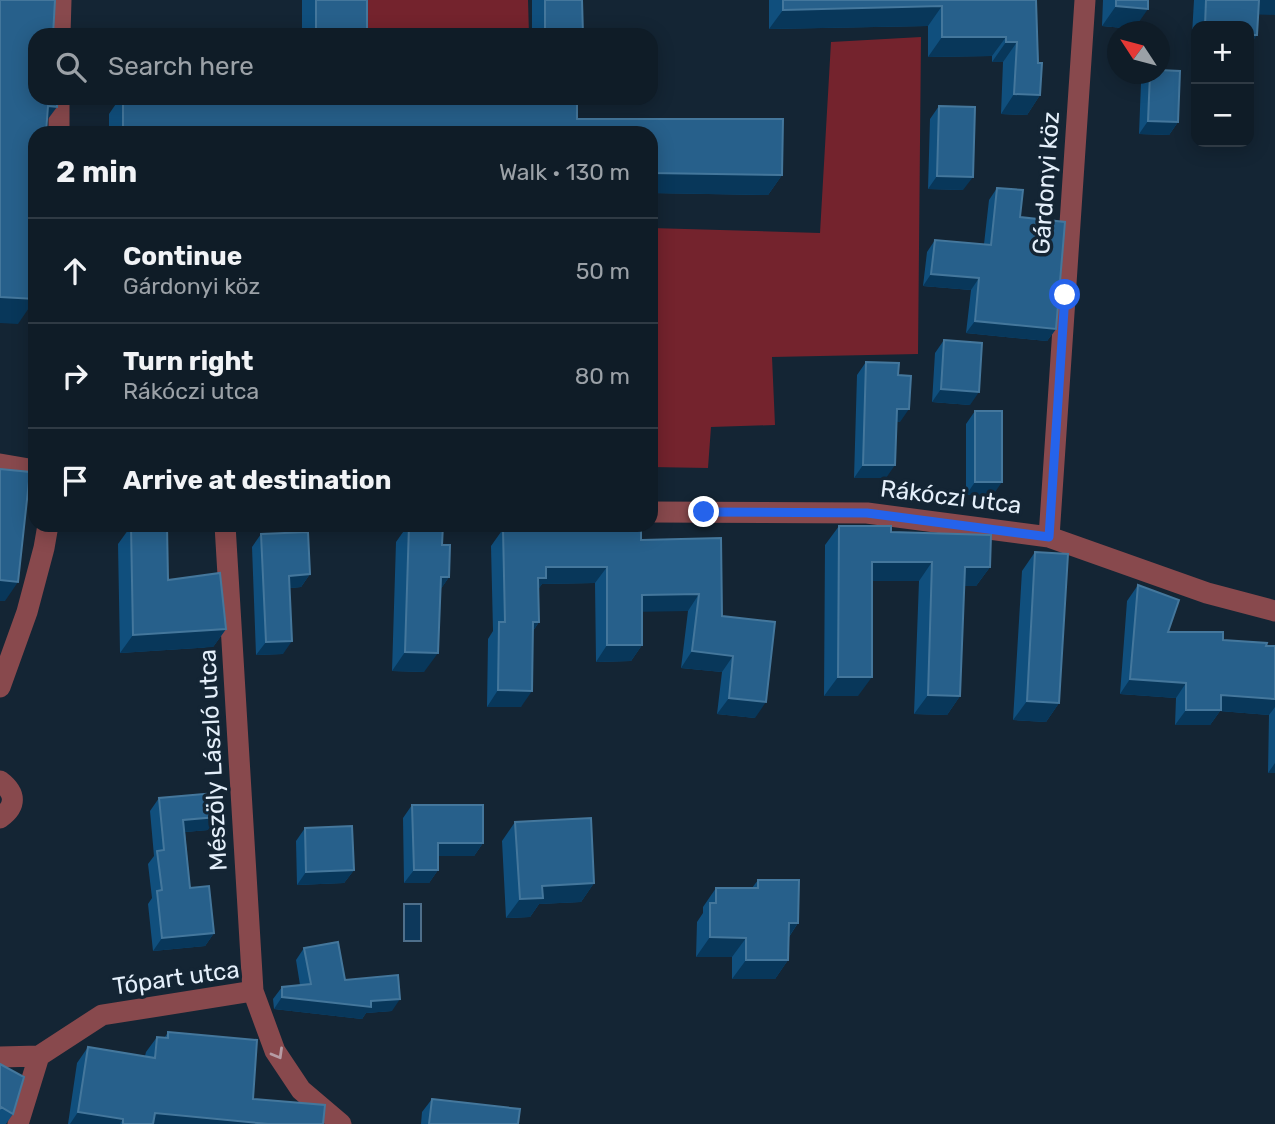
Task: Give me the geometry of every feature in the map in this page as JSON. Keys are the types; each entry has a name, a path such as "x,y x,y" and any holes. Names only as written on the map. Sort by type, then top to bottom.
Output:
{"street":[{"path":"60,28 61,0"},
{"name":"Gárdonyi köz","path":"1049,537 1084,0"},
{"path":"59,126 60,105"},
{"path":"0,464 28,469"},
{"name":"Rákóczi utca","path":"658,512 867,513 1049,537 1207,593 1275,611"},
{"path":"0,687 27,612 47,532"},
{"name":"Mészöly László utca","path":"225,532 253,991"},
{"path":"0,781 9,788 13,800 9,811 0,818"},
{"name":"Tópart utca","path":"0,1058 38,1056 102,1015 253,991 275,1051 302,1090 341,1124"},
{"path":"18,1124 38,1056"}],"shaded area":[{"path":"358,0 528,0 529,28 358,28"},
{"path":"921,37 918,354 772,357 775,425 711,427 708,468 658,467 658,228 820,233 831,42"}],"water":[{"path":"404,904 421,904 421,941 404,941"}],"building":[{"path":"0,0 55,0 53,28 28,28 28,105 57,105 57,107 48,106 47,126 28,126 28,299 0,297"},
{"path":"316,0 367,0 367,28 316,28"},
{"path":"545,0 582,0 583,28 545,28"},
{"path":"783,0 1036,0 1038,63 1042,63 1040,95 1014,94 1017,42 1006,42 1006,37 942,37 942,6 783,10"},
{"path":"1116,0 1148,0 1148,9 1116,6"},
{"path":"1206,0 1259,0 1257,35 1254,35 1254,21 1205,21"},
{"path":"1170,71 1180,71 1178,122 1148,121 1150,84 1170,84"},
{"path":"123,105 577,105 577,119 783,119 782,175 658,173 658,126 123,126"},
{"path":"939,106 975,107 973,177 937,176"},
{"path":"997,188 1023,190 1020,217 1065,222 1056,329 975,321 979,278 931,274 935,240 991,245"},
{"path":"944,340 982,343 979,392 941,389"},
{"path":"866,362 899,363 898,375 911,376 909,409 897,409 895,465 863,465"},
{"path":"975,411 1002,411 1002,482 975,482"},
{"path":"0,469 28,472 18,582 0,580"},
{"path":"839,526 891,526 891,532 991,535 990,567 965,567 960,696 928,695 932,562 872,562 872,677 838,677"},
{"path":"131,532 167,532 168,580 220,573 226,629 133,635"},
{"path":"308,532 310,574 289,576 292,641 266,642 261,534"},
{"path":"409,532 443,532 442,545 450,545 449,577 441,577 438,653 405,652"},
{"path":"503,532 641,532 641,540 721,538 722,616 775,622 766,702 729,698 733,656 692,651 699,594 642,595 642,645 607,645 607,567 546,567 546,578 538,578 539,622 533,622 532,691 498,690 499,622 505,622"},
{"path":"1035,552 1068,554 1059,703 1027,701"},
{"path":"1138,585 1179,600 1168,632 1223,632 1223,640 1275,646 1275,699 1221,695 1221,710 1186,710 1186,683 1130,679"},
{"path":"215,793 217,817 183,820 190,888 209,886 214,933 162,938 157,891 162,890 157,851 164,850 159,798"},
{"path":"412,805 483,805 483,843 438,843 438,870 414,870"},
{"path":"591,818 594,883 542,886 543,898 520,899 515,822"},
{"path":"352,826 354,870 306,872 305,828"},
{"path":"758,880 799,880 798,923 789,923 788,960 746,960 746,938 710,937 710,903 716,903 716,888 758,888"},
{"path":"338,942 345,980 398,975 400,999 371,1001 371,1007 282,997 282,987 311,984 304,948"},
{"path":"168,1032 257,1040 253,1099 325,1105 323,1124 268,1124 155,1113 153,1124 123,1124 123,1119 78,1112 88,1047 155,1058 157,1037 168,1038"},
{"path":"0,1064 24,1077 13,1114 1,1107 0,1109"},
{"path":"432,1099 520,1109 518,1124 429,1124"}],"route":[{"path":"704,512 867,513 1049,537 1065,295"}]}
